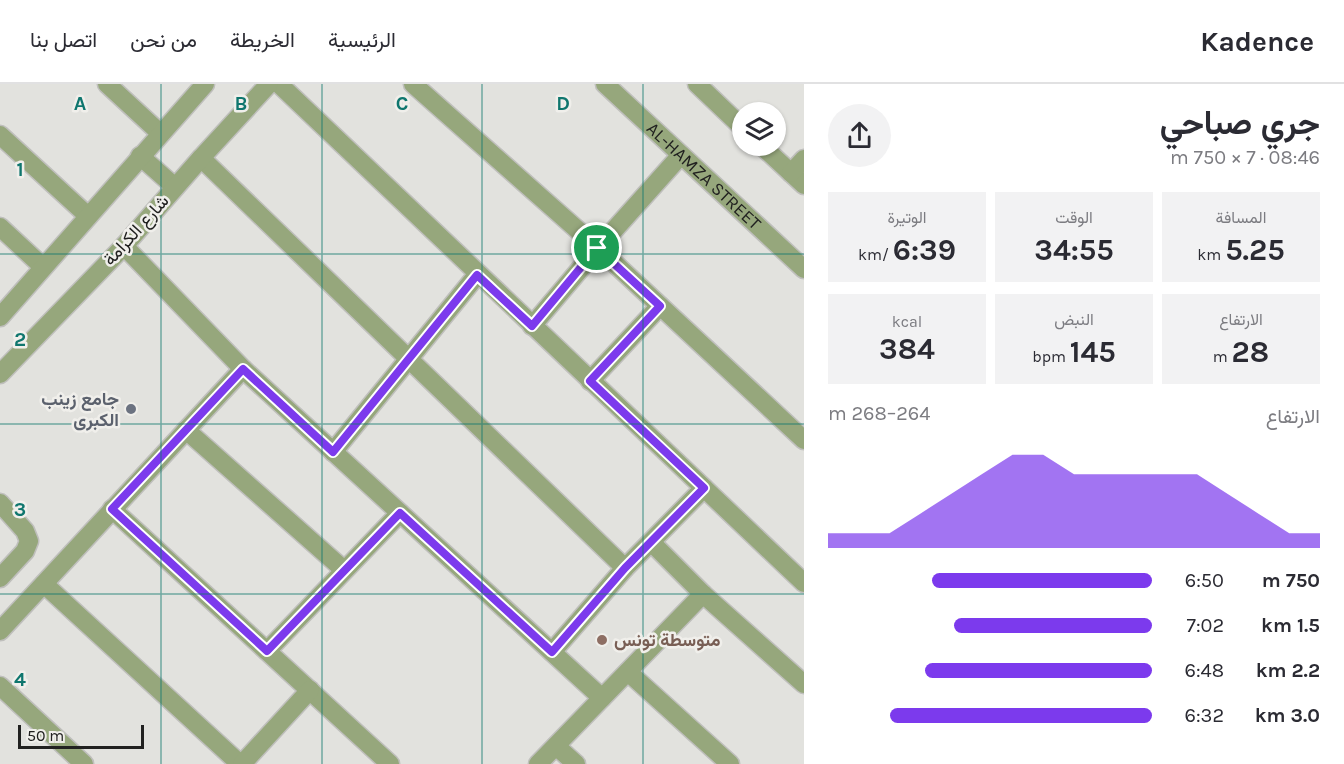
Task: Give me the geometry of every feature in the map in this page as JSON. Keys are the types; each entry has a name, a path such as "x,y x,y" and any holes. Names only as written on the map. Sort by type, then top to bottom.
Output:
{"street":[{"path":"107,84 160,133"},
{"path":"0,317 204,84"},
{"name":"شارع الكرامة","path":"0,374 124,246 269,84"},
{"path":"279,84 477,275 704,488 802,576"},
{"path":"413,84 597,248 804,440"},
{"name":"AL-HAMZA STREET","path":"605,84 804,269"},
{"path":"697,84 732,117"},
{"path":"0,135 88,216"},
{"path":"532,326 597,248 681,155"},
{"path":"140,156 175,187"},
{"path":"773,156 797,179 804,159"},
{"path":"201,158 625,568"},
{"path":"0,227 44,267"},
{"path":"124,246 243,369 602,698"},
{"path":"333,452 477,275"},
{"path":"590,381 660,306"},
{"path":"0,631 243,369"},
{"path":"186,430 344,570"},
{"path":"552,652 625,568 704,488"},
{"path":"0,503 25,531 29,541 25,551 0,578"},
{"path":"112,509 390,764"},
{"path":"267,651 400,513"},
{"path":"652,543 703,594 804,684"},
{"path":"44,584 241,764 310,690"},
{"path":"538,764 703,594"},
{"path":"628,672 730,764"},
{"path":"0,686 84,764"},
{"path":"556,746 576,764"}],"place":[{"name":"جامع زينب الكبرى","path":"131,409"},
{"name":"متوسطة تونس","path":"602,640"}],"route":[{"path":"597,248 660,306 590,381 704,488 625,568 552,652 400,513 267,651 112,509 243,369 333,452 477,275 532,326 597,248"}]}
